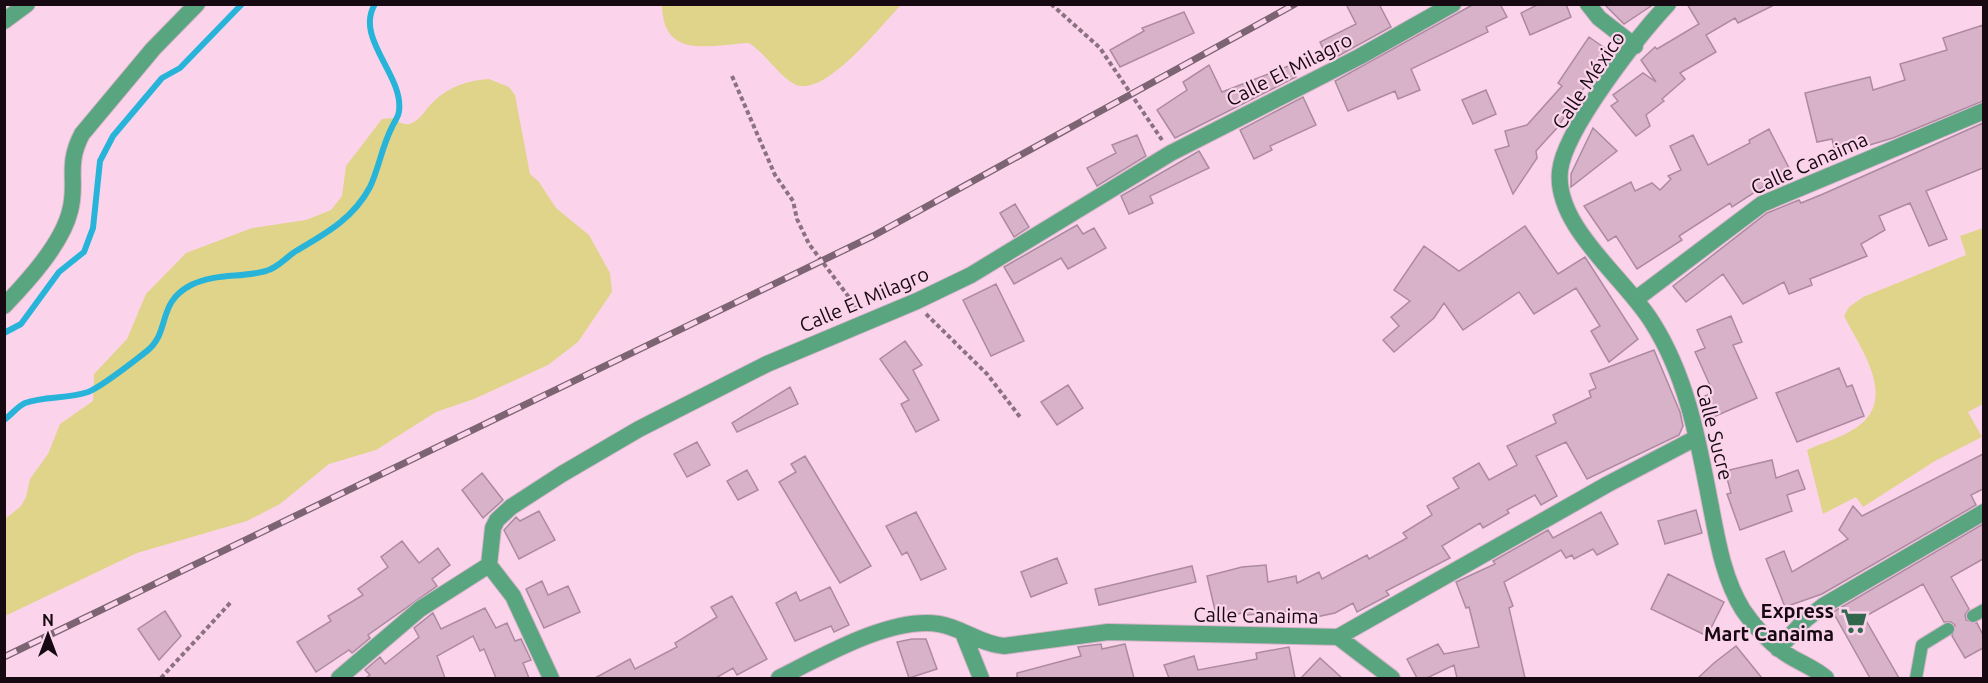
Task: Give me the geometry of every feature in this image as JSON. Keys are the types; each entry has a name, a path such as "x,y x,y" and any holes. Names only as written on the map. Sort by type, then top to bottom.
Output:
{"street":[{"path":"4,21 27,4"},
{"path":"4,306 37,269 70,210 71,164 82,134 153,49 197,4"},
{"name":"Calle El Milagro","path":"489,565 497,520 511,507 562,474 649,424 766,364 917,301 972,275 1171,153 1359,57 1453,4"},
{"path":"1588,4 1599,18 1635,46"},
{"name":"Calle México","path":"1560,186 1563,157 1580,124 1606,84 1668,4"},
{"name":"Calle Canaima","path":"1636,299 1762,204 1983,111"},
{"name":"Calle Sucre","path":"1560,186 1567,211 1653,323 1676,367 1684,387 1716,534 1733,593 1755,627 1778,649 1826,678"},
{"name":"Calle Canaima","path":"779,678 835,651 901,626 938,624 988,645 1004,646 1108,632 1338,638 1608,484 1696,438"},
{"path":"1778,649 1805,620 1823,606 1983,512"},
{"path":"349,675 420,609 489,565 513,596 551,678"},
{"path":"963,633 981,678"},
{"path":"1338,638 1392,678"}],"lane":[{"path":"1916,678 1922,645 1948,629"}],"path":[{"path":"1051,4 1100,48 1171,153"},
{"path":"732,76 775,175 793,201 797,219 809,244 866,323"},
{"path":"917,301 927,316 949,334 993,381 1020,417"},
{"path":"161,678 231,602"}],"shaded area":[{"path":"662,4 901,5 852,58 821,81 806,86 794,84 788,80 749,43 704,46 679,42 670,34 664,23"},
{"path":"489,79 509,87 515,95 530,174 539,182 556,208 589,235 610,273 612,292 578,342 548,365 474,399 436,412 376,450 329,464 280,504 247,521 137,553 5,616 5,519 21,506 26,497 30,479 48,454 60,424 93,401 94,374 127,339 146,294 186,253 252,228 306,220 331,210 342,196 346,166 382,119 392,118 404,124 413,123 433,102 452,88 473,81"},
{"path":"1983,228 1983,404 1968,412 1982,437 1935,461 1863,507 1856,497 1823,514 1807,450 1861,424 1871,412 1875,399 1875,385 1871,370 1844,316 1849,307 1863,297 1966,255 1960,236"}],"building":[{"path":"1346,4 1379,4 1391,27 1329,61 1320,42 1356,24"},
{"path":"1474,4 1500,4 1507,17 1486,27 1488,32 1411,69 1420,90 1398,99 1395,91 1348,111 1335,81"},
{"path":"1539,4 1566,4 1571,17 1530,35 1521,13"},
{"path":"1604,4 1654,4 1624,24"},
{"path":"1687,4 1776,4 1738,23 1735,18 1706,35 1716,52 1680,73 1685,79 1662,99 1664,101 1646,115 1650,126 1636,136 1611,106 1618,101 1613,95 1643,73 1656,82 1641,60 1655,47 1657,49 1699,24"},
{"path":"1184,12 1194,33 1120,67 1110,50 1144,31 1142,28"},
{"path":"1983,25 1983,101 1893,138 1836,155 1832,139 1817,142 1805,93 1870,77 1873,90 1905,80 1900,64 1947,50 1943,38"},
{"path":"1589,37 1609,51 1557,128 1536,151 1537,158 1513,194 1495,150 1509,146 1505,131 1527,125 1562,86 1558,83"},
{"path":"1209,65 1222,92 1291,65 1296,77 1175,138 1157,110 1187,90 1183,82"},
{"path":"1486,90 1496,114 1473,124 1462,100"},
{"path":"1303,97 1316,125 1270,146 1272,150 1254,159 1240,130"},
{"path":"1983,123 1983,168 1926,191 1947,239 1929,246 1910,203 1879,216 1885,230 1861,244 1867,256 1810,279 1812,285 1789,294 1784,282 1743,304 1723,274 1686,302 1673,286 1767,213 1799,200 1801,203 1823,194"},
{"path":"1593,128 1617,151 1571,187 1571,174"},
{"path":"1769,129 1789,168 1764,181 1766,185 1732,207 1730,203 1679,236 1682,240 1637,269 1616,236 1608,241 1584,206 1631,182 1635,191 1652,183 1660,190 1671,179 1668,176 1681,170 1670,146 1693,135 1708,165 1750,143 1749,140"},
{"path":"1137,135 1146,156 1097,186 1087,168 1116,153 1112,145"},
{"path":"1199,151 1209,168 1150,196 1153,203 1129,214 1121,196"},
{"path":"1015,204 1029,227 1014,237 1000,213"},
{"path":"1077,225 1083,234 1094,228 1106,248 1068,269 1061,258 1014,284 1004,267"},
{"path":"1525,226 1558,274 1585,257 1638,339 1609,362 1591,331 1600,326 1576,288 1534,314 1519,292 1463,330 1444,303 1434,318 1394,352 1383,340 1399,326 1391,317 1410,301 1394,290 1424,246 1459,271"},
{"path":"996,284 1024,341 991,356 963,300"},
{"path":"1731,316 1742,342 1733,345 1757,398 1711,418 1701,398 1713,392 1695,352 1705,348 1697,330"},
{"path":"905,341 922,365 913,370 939,420 916,432 901,404 909,400 880,359"},
{"path":"1654,350 1680,412 1683,426 1679,435 1587,479 1566,442 1536,456 1557,496 1541,505 1535,495 1507,510 1509,513 1483,528 1480,523 1442,546 1450,558 1386,591 1389,595 1357,612 1353,603 1335,613 1292,622 1290,611 1247,615 1246,612 1217,619 1207,576 1242,567 1266,565 1268,582 1296,576 1297,583 1319,572 1322,579 1367,555 1369,559 1407,538 1403,533 1432,515 1427,506 1459,488 1453,478 1479,463 1489,480 1517,465 1507,446 1556,423 1553,415 1591,397 1589,391 1596,388 1590,374"},
{"path":"1839,368 1847,387 1852,385 1864,416 1797,442 1776,393"},
{"path":"1068,385 1083,408 1057,425 1041,402"},
{"path":"790,387 798,404 737,432 732,423"},
{"path":"697,442 710,465 687,477 674,454"},
{"path":"1983,454 1983,489 1971,495 1976,505 1822,594 1785,607 1766,559 1784,551 1792,572 1848,539 1839,530 1853,506 1862,516"},
{"path":"805,456 871,566 840,583 779,482 796,472 791,464"},
{"path":"1772,460 1776,478 1798,470 1805,489 1787,495 1792,511 1740,530 1727,494 1731,493 1725,471"},
{"path":"747,470 758,490 738,500 727,481"},
{"path":"482,473 503,500 483,518 462,490"},
{"path":"1696,510 1702,533 1665,544 1658,521"},
{"path":"539,511 555,540 519,559 504,530 516,517 520,521"},
{"path":"916,512 946,569 921,580 907,552 902,555 886,526"},
{"path":"1601,512 1618,544 1597,555 1593,549 1574,559 1572,555 1566,558 1561,550 1504,582 1513,606 1509,608 1525,678 1457,678 1454,665 1427,678 1417,678 1407,659 1438,644 1444,654 1479,647 1469,607 1466,608 1456,582 1495,564 1493,561 1548,530 1553,538"},
{"path":"1983,524 1983,559 1951,577 1969,609 1965,615 1966,620 1977,623 1983,635 1983,648 1965,658 1952,636 1955,625 1951,622 1944,622 1923,584 1864,617 1899,678 1870,678 1833,612"},
{"path":"402,541 419,563 438,548 450,565 432,579 437,586 368,635 370,638 352,653 349,650 316,672 297,642 331,621 328,616 363,595 358,589 388,567 381,557"},
{"path":"1057,558 1067,583 1031,597 1021,572"},
{"path":"1192,566 1196,582 1099,605 1095,589"},
{"path":"1668,574 1724,602 1707,636 1651,609"},
{"path":"542,581 548,595 568,586 580,612 544,628 526,589"},
{"path":"830,587 849,625 834,632 831,626 795,641 776,603 796,592 800,601"},
{"path":"732,596 767,659 737,675 733,668 716,678 595,678 630,659 635,669 677,647 675,643 717,617 711,607"},
{"path":"485,608 496,628 507,623 515,641 521,639 531,660 523,663 529,678 496,678 484,649 480,651 473,636 437,656 445,678 366,678 370,675 365,670 380,657 385,664 419,637 414,628 433,613 441,629"},
{"path":"165,611 181,636 159,660 138,629"},
{"path":"926,639 937,669 909,678 897,642"},
{"path":"1101,644 1102,649 1125,644 1134,678 1017,678 1017,673 1081,656 1078,647"},
{"path":"1736,646 1762,678 1698,678 1714,663"},
{"path":"1289,647 1295,678 1169,678 1164,665 1194,656 1198,670 1257,659 1256,653"},
{"path":"1320,658 1342,678 1301,678"}],"waterway":[{"path":"4,333 21,324 59,272 84,252 93,228 100,161 113,136 162,78 180,68 242,4"},
{"path":"4,420 25,403 88,392 118,373 154,343 173,300 191,285 209,279 271,269 347,217 370,187 399,111 399,97 371,30 370,17 375,4"}],"railway":[{"path":"4,657 873,236 1295,4"}],"place":[{"name":"Express Mart Canaima","path":"1854,621"}]}
